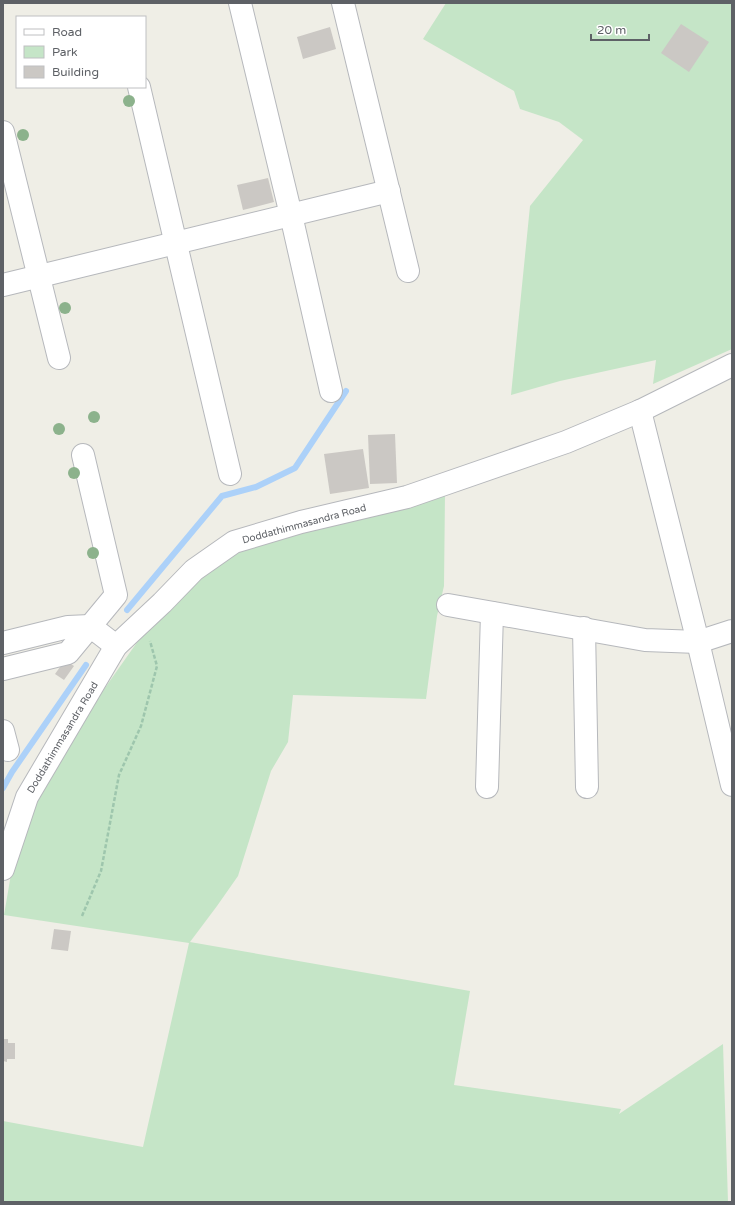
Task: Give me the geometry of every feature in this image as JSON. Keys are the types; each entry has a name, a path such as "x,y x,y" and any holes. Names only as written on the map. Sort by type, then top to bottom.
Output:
{"street":[{"path":"240,3 291,215 331,391"},
{"path":"343,3 408,271"},
{"path":"139,88 230,474"},
{"path":"3,132 59,358"},
{"path":"3,285 389,191"},
{"name":"Doddathimmasandra Road","path":"3,869 27,797 116,646 162,604 194,570 234,542 301,522 406,497 566,442 640,411 732,365"},
{"path":"640,411 732,785"},
{"path":"3,669 68,653 116,594 83,455"},
{"path":"448,605 645,640 698,642 732,632"},
{"path":"487,787 492,613"},
{"path":"3,643 68,627 90,626 116,646"},
{"path":"584,628 587,787"}],"path":[{"path":"82,916 101,871 119,775 140,726 157,666 149,639 137,627"}],"green space":[{"path":"446,3 732,3 732,349 653,384 656,360 560,381 511,395 530,206 583,140 559,122 520,109 514,91 423,39"},
{"path":"445,494 444,586 437,616 426,699 293,695 288,742 271,771 238,876 190,942 470,991 454,1085 621,1109 619,1114 723,1044 728,1202 3,1202 3,1121 143,1147 189,943 4,915 15,851 32,801 71,736 138,641 189,582 244,548"}],"building":[{"path":"681,24 709,42 689,72 661,53"},
{"path":"330,27 336,49 303,59 297,37"},
{"path":"268,178 274,202 243,210 237,185"},
{"path":"395,434 397,483 370,484 368,435"},
{"path":"363,449 369,488 330,494 324,454"},
{"path":"65,660 74,666 64,680 55,674"},
{"path":"54,929 71,931 68,951 51,949"},
{"path":"3,1039 8,1039 8,1043 15,1043 15,1059 7,1059 7,1062 3,1061"}],"waterway":[{"path":"127,610 222,496 256,487 295,468 346,391"},
{"path":"3,788 12,772 86,665"}]}
